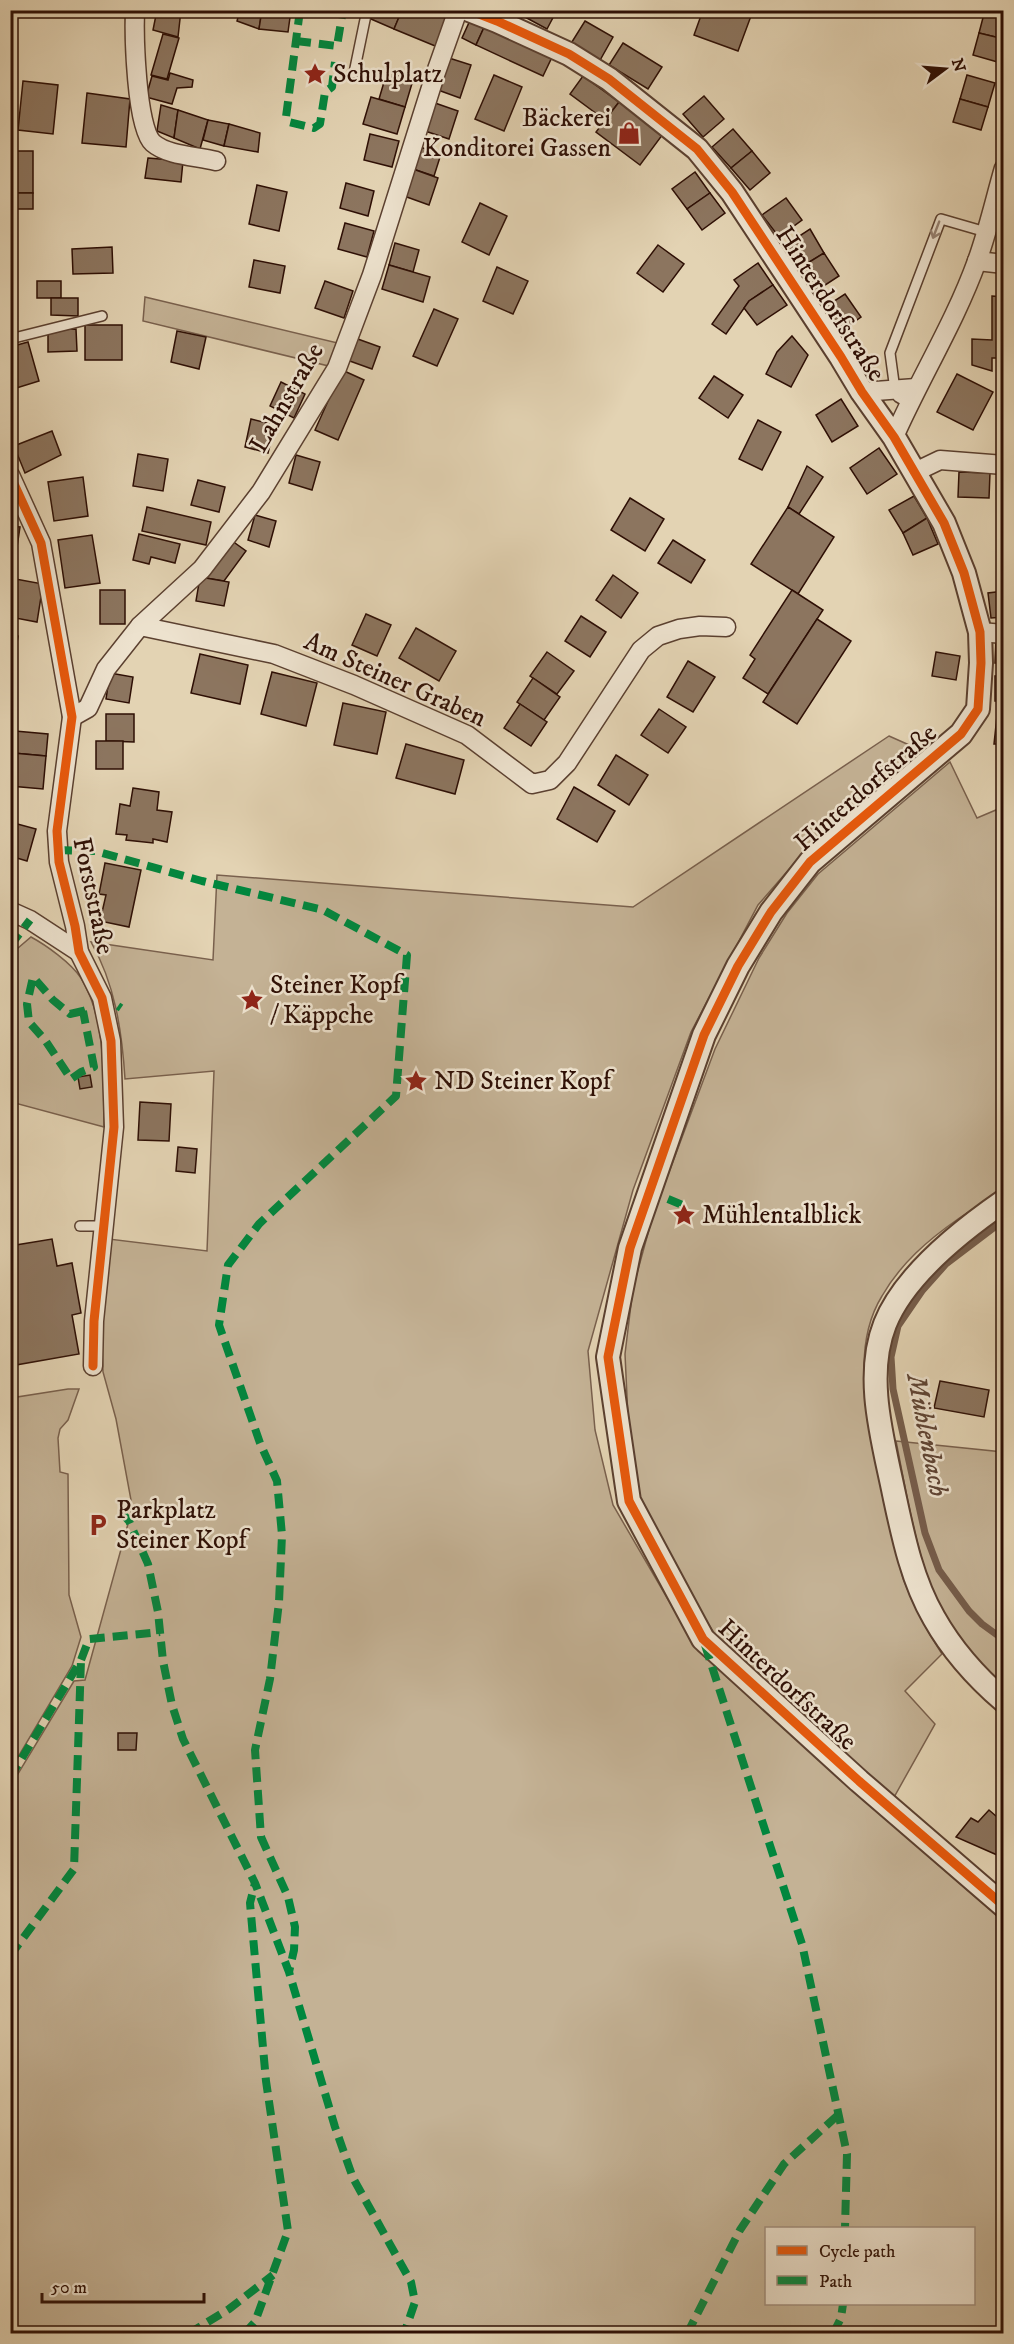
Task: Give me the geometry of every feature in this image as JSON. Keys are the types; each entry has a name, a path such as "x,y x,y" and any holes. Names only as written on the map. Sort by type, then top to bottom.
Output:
{"street":[{"path":"135,10 139,93 144,127 148,137 163,149 216,160"},
{"name":"Lahnstraße","path":"72,717 88,708 106,669 140,626 202,569 261,492 337,368 372,275 458,10"},
{"name":"Hinterdorfstraße","path":"469,10 499,16 569,54 609,79 697,149 732,192 862,392 894,437 944,524 964,573 980,632 981,663 978,709 960,734 810,862 771,912 738,966 704,1035 633,1237 608,1357 629,1501 703,1639 859,1781 1004,1906"},
{"path":"894,437 908,392 977,261 1004,168"},
{"path":"977,261 1004,264"},
{"path":"862,392 908,392"},
{"path":"915,472 940,460 1004,465"},
{"name":"Forststraße","path":"10,475 41,543 72,717 57,840 59,862 79,952 102,998 111,1041 114,1127 94,1321 93,1366"},
{"name":"Am Steiner Graben","path":"140,626 274,654 354,685 467,735 532,783 550,780 567,763 641,650 658,636 679,629 700,626 726,627"},
{"path":"980,632 1004,633"},
{"path":"10,911 30,920 79,952"},
{"path":"1004,1202 949,1243 902,1293 885,1323 877,1356 876,1375 877,1400 884,1446 905,1544 916,1580 932,1617 948,1641 973,1672 1004,1701"}],"lane":[{"path":"354,73 368,10"},
{"path":"908,392 890,353 941,219 986,232"},
{"path":"10,339 102,316"},
{"path":"80,1226 103,1226"}],"shaded area":[{"path":"145,297 346,345 337,368 143,321"},
{"path":"889,736 925,752 811,844 758,905 691,1032 633,1190 588,1351 595,1430 613,1505 698,1651 850,1788 1003,1921 1003,2333 11,2333 10,1787 74,1681 85,1680 131,1513 131,1500 116,1419 103,1372 101,1320 109,1239 207,1251 214,1071 125,1079 122,1043 112,991 91,942 213,960 217,875 633,907"},
{"path":"950,762 977,818 1003,807 1003,1188 936,1235 906,1263 882,1296 872,1318 866,1341 865,1390 897,1558 912,1601 942,1654 905,1691 935,1724 893,1799 714,1633 670,1564 640,1498 628,1418 625,1354 633,1288 653,1215 715,1049 759,958 787,913 818,874"},
{"path":"31,937 71,966 81,978 89,994 102,1050 104,1127 11,1102 11,954"},
{"path":"79,1389 68,1420 60,1429 58,1438 60,1472 68,1474 69,1595 81,1637 72,1666 11,1769 11,1398"},
{"path":"896,1441 1003,1452 1003,1688 960,1641 946,1620 935,1596 911,1518"}],"building":[{"path":"157,10 181,10 178,37 153,30"},
{"path":"240,10 262,10 259,29 237,21"},
{"path":"262,10 291,10 288,32 259,29"},
{"path":"374,10 402,10 394,29 371,19"},
{"path":"402,10 428,10 452,20 440,48 394,29"},
{"path":"512,10 557,10 547,29"},
{"path":"703,10 736,10 751,16 738,51 694,35"},
{"path":"985,10 1004,15 1004,39 979,33"},
{"path":"472,16 486,23 476,45 462,38"},
{"path":"585,21 613,37 599,62 570,45"},
{"path":"486,23 553,55 543,76 476,45"},
{"path":"979,33 1004,39 1001,63 973,55"},
{"path":"163,34 179,38 167,79 151,75"},
{"path":"623,43 662,67 648,89 609,65"},
{"path":"449,58 471,65 460,98 438,90"},
{"path":"387,72 413,80 405,107 379,99"},
{"path":"170,73 193,80 192,87 177,88 172,104 146,97 152,76 168,80"},
{"path":"494,75 522,87 504,131 475,119"},
{"path":"967,75 995,83 988,107 960,99"},
{"path":"583,76 619,102 605,120 570,94"},
{"path":"23,81 58,85 53,134 18,130"},
{"path":"87,93 130,99 126,147 82,143"},
{"path":"704,96 724,119 703,137 683,114"},
{"path":"371,97 405,107 397,134 363,124"},
{"path":"960,99 988,107 981,130 953,122"},
{"name":"Bäckerei Konditorei Gassen","path":"619,102 663,134 640,165 596,132"},
{"path":"435,103 458,111 449,139 425,131"},
{"path":"161,105 178,110 174,138 157,131"},
{"path":"178,110 208,120 200,149 174,138"},
{"path":"208,120 229,124 224,146 203,140"},
{"path":"229,124 260,133 258,152 224,146"},
{"path":"733,129 752,151 731,168 712,147"},
{"path":"370,134 399,141 392,167 364,160"},
{"path":"420,147 441,154 434,176 413,169"},
{"path":"10,151 33,151 33,193 10,193"},
{"path":"752,151 770,173 750,190 731,168"},
{"path":"148,158 183,161 181,182 145,178"},
{"path":"413,169 438,178 429,205 404,196"},
{"path":"695,172 710,193 687,209 672,189"},
{"path":"346,183 374,191 368,216 340,208"},
{"path":"257,185 287,192 279,231 249,224"},
{"path":"10,193 33,193 33,209 10,209"},
{"path":"710,193 725,213 702,230 687,209"},
{"path":"786,198 802,220 779,237 762,215"},
{"path":"480,203 507,216 489,255 462,242"},
{"path":"345,223 374,231 367,257 338,249"},
{"path":"810,229 824,253 798,269 784,246"},
{"path":"395,243 419,250 413,272 389,265"},
{"path":"658,245 684,264 663,292 637,273"},
{"path":"112,247 113,273 73,274 72,249"},
{"path":"824,253 839,276 813,293 798,269"},
{"path":"254,260 285,266 280,293 249,287"},
{"path":"758,263 773,285 749,301 726,334 712,324 739,286 734,280"},
{"path":"389,265 430,277 423,302 382,289"},
{"path":"497,267 528,281 513,314 483,301"},
{"path":"37,281 61,281 61,298 37,298"},
{"path":"325,281 353,291 344,318 315,308"},
{"path":"773,285 787,305 757,325 744,308 749,301"},
{"path":"12,289 17,318 10,319 10,290"},
{"path":"845,294 861,317 841,331 825,307"},
{"path":"992,296 1004,297 1004,358 992,358 992,371 972,365 972,339 992,340"},
{"path":"51,298 78,298 78,316 51,315"},
{"path":"434,309 458,319 437,366 413,356"},
{"path":"85,325 122,325 122,360 85,360"},
{"path":"76,329 77,351 48,352 48,330"},
{"path":"177,331 206,337 199,369 171,362"},
{"path":"792,336 808,355 791,387 766,374 777,352"},
{"path":"355,338 380,347 372,369 347,360"},
{"path":"28,342 39,381 10,390 10,347"},
{"path":"342,370 364,380 338,440 315,430"},
{"path":"957,374 993,392 973,430 937,412"},
{"path":"714,376 743,395 728,418 699,398"},
{"path":"281,382 305,394 294,418 270,406"},
{"path":"841,399 858,426 832,442 816,415"},
{"path":"251,419 275,425 268,453 245,447"},
{"path":"758,420 781,432 762,470 739,459"},
{"path":"52,431 61,455 25,473 14,446"},
{"path":"879,448 897,474 867,494 850,468"},
{"path":"138,454 168,459 163,491 133,486"},
{"path":"296,455 320,462 312,490 289,483"},
{"path":"807,466 823,477 799,514 788,507"},
{"path":"959,472 990,473 989,498 958,497"},
{"path":"83,477 88,516 54,521 48,482"},
{"path":"198,480 225,487 219,512 191,505"},
{"path":"914,496 927,518 903,533 889,510"},
{"path":"630,498 664,519 645,551 611,530"},
{"path":"147,507 211,522 206,545 142,531"},
{"path":"788,507 834,537 798,594 751,564"},
{"path":"255,515 276,521 269,547 248,540"},
{"path":"927,518 938,544 913,555 903,533"},
{"path":"10,526 20,527 16,554 10,553"},
{"path":"139,534 180,544 175,563 151,557 149,564 133,560"},
{"path":"92,535 100,583 65,588 58,540"},
{"path":"228,538 246,551 224,581 200,577"},
{"path":"673,540 705,560 691,583 658,563"},
{"path":"613,575 638,593 621,618 596,600"},
{"path":"200,577 229,582 224,606 196,601"},
{"path":"10,578 43,584 37,622 10,617"},
{"path":"100,590 125,590 125,624 100,624"},
{"path":"792,590 823,610 768,694 743,678 755,659 750,655"},
{"path":"1004,591 1004,617 991,618 988,593"},
{"path":"366,614 391,625 377,656 352,645"},
{"path":"581,616 606,632 590,657 565,641"},
{"path":"817,619 851,641 797,724 763,702"},
{"path":"416,628 456,651 439,681 399,658"},
{"path":"10,634 18,636 13,670 10,670"},
{"path":"996,640 1004,640 1004,663 995,663"},
{"path":"547,652 574,671 557,694 530,676"},
{"path":"936,652 960,656 956,680 932,676"},
{"path":"200,654 248,665 240,704 191,693"},
{"path":"688,661 715,677 693,712 667,697"},
{"path":"272,672 317,683 306,726 261,714"},
{"path":"110,673 133,677 129,703 106,699"},
{"path":"995,676 1004,676 1004,701 995,701"},
{"path":"533,678 560,697 544,720 517,702"},
{"path":"343,703 386,712 377,754 334,745"},
{"path":"520,704 547,722 531,746 504,728"},
{"path":"659,709 686,727 668,753 641,735"},
{"path":"106,714 134,714 134,742 106,741"},
{"path":"997,716 1004,716 1004,744 994,744"},
{"path":"15,731 48,734 46,756 13,753"},
{"path":"96,741 123,741 123,769 96,769"},
{"path":"406,744 464,760 455,794 396,778"},
{"path":"13,753 46,756 43,789 10,786"},
{"path":"616,755 648,775 629,805 598,785"},
{"path":"574,787 615,811 597,842 557,819"},
{"path":"133,788 159,792 157,810 172,812 167,842 153,839 153,843 126,840 127,835 116,834 120,804 130,806"},
{"path":"10,822 36,829 27,861 10,856"},
{"path":"105,863 141,870 129,927 100,921 106,895 99,894"},
{"path":"90,1075 92,1087 80,1089 78,1077"},
{"path":"140,1102 171,1104 169,1141 138,1140"},
{"path":"178,1147 197,1149 195,1173 176,1171"},
{"path":"52,1239 57,1266 72,1263 81,1313 72,1315 79,1354 10,1366 10,1246"},
{"path":"940,1381 989,1390 984,1417 934,1408"},
{"path":"118,1733 137,1733 136,1750 118,1750"},
{"path":"989,1810 1004,1823 1004,1858 956,1837 971,1818 978,1822"}],"waterway":[{"name":"Mühlenbach","path":"1004,1220 946,1264 922,1291 898,1326 891,1357 893,1389 925,1533 939,1570 969,1611 1004,1640"}],"marked path":[{"path":"300,10 286,117 289,122 314,128 320,124 325,92 332,87 335,62"},
{"path":"296,41 337,46 343,10"},
{"path":"57,850 95,851 202,881 323,910 407,955 396,1096 259,1224 228,1265 219,1325 260,1443 277,1481 282,1535 279,1602 270,1679 255,1750 261,1837 288,1897 295,1927 294,1950 289,1972"},
{"path":"10,946 30,920"},
{"path":"83,1011 70,1014 53,1000 33,977 27,1004 29,1022 45,1040 71,1079 94,1067 83,1011 89,1009"},
{"path":"668,1199 680,1204 676,1215"},
{"path":"121,1512 129,1521 148,1564 158,1612 163,1661 172,1705 183,1739 255,1883 289,1972 335,2127 353,2178 411,2282 415,2302 404,2334"},
{"path":"10,1778 81,1660 89,1639 160,1632"},
{"path":"705,1645 802,1944 847,2154 845,2227"},
{"path":"10,1956 74,1869 81,1660"},
{"path":"244,2334 255,2322 288,2231 266,2081 250,1903 255,1883"},
{"path":"687,2334 740,2230 784,2164 838,2115"},
{"path":"188,2334 229,2309 273,2275"},
{"path":"833,2334 841,2318 843,2305"}],"cycle path":[{"path":"469,10 569,54 609,79 697,149 732,192 862,392 894,437 944,523 964,573 980,632 981,663 978,709 961,734 810,862 771,912 738,966 704,1035 630,1248 608,1357 629,1501 703,1639 859,1781 1004,1906"},
{"path":"10,475 41,543 72,717 57,831 59,862 79,952 102,998 111,1041 114,1127 94,1321 93,1366"}],"place":[{"name":"Schulplatz","path":"315,74"},
{"name":"Bäckerei Konditorei Gassen","path":"629,133"},
{"name":"Steiner Kopf / Käppche","path":"252,1000"},
{"name":"ND Steiner Kopf","path":"416,1081"},
{"name":"Mühlentalblick","path":"684,1215"},
{"name":"Parkplatz Steiner Kopf","path":"98,1525"}]}
